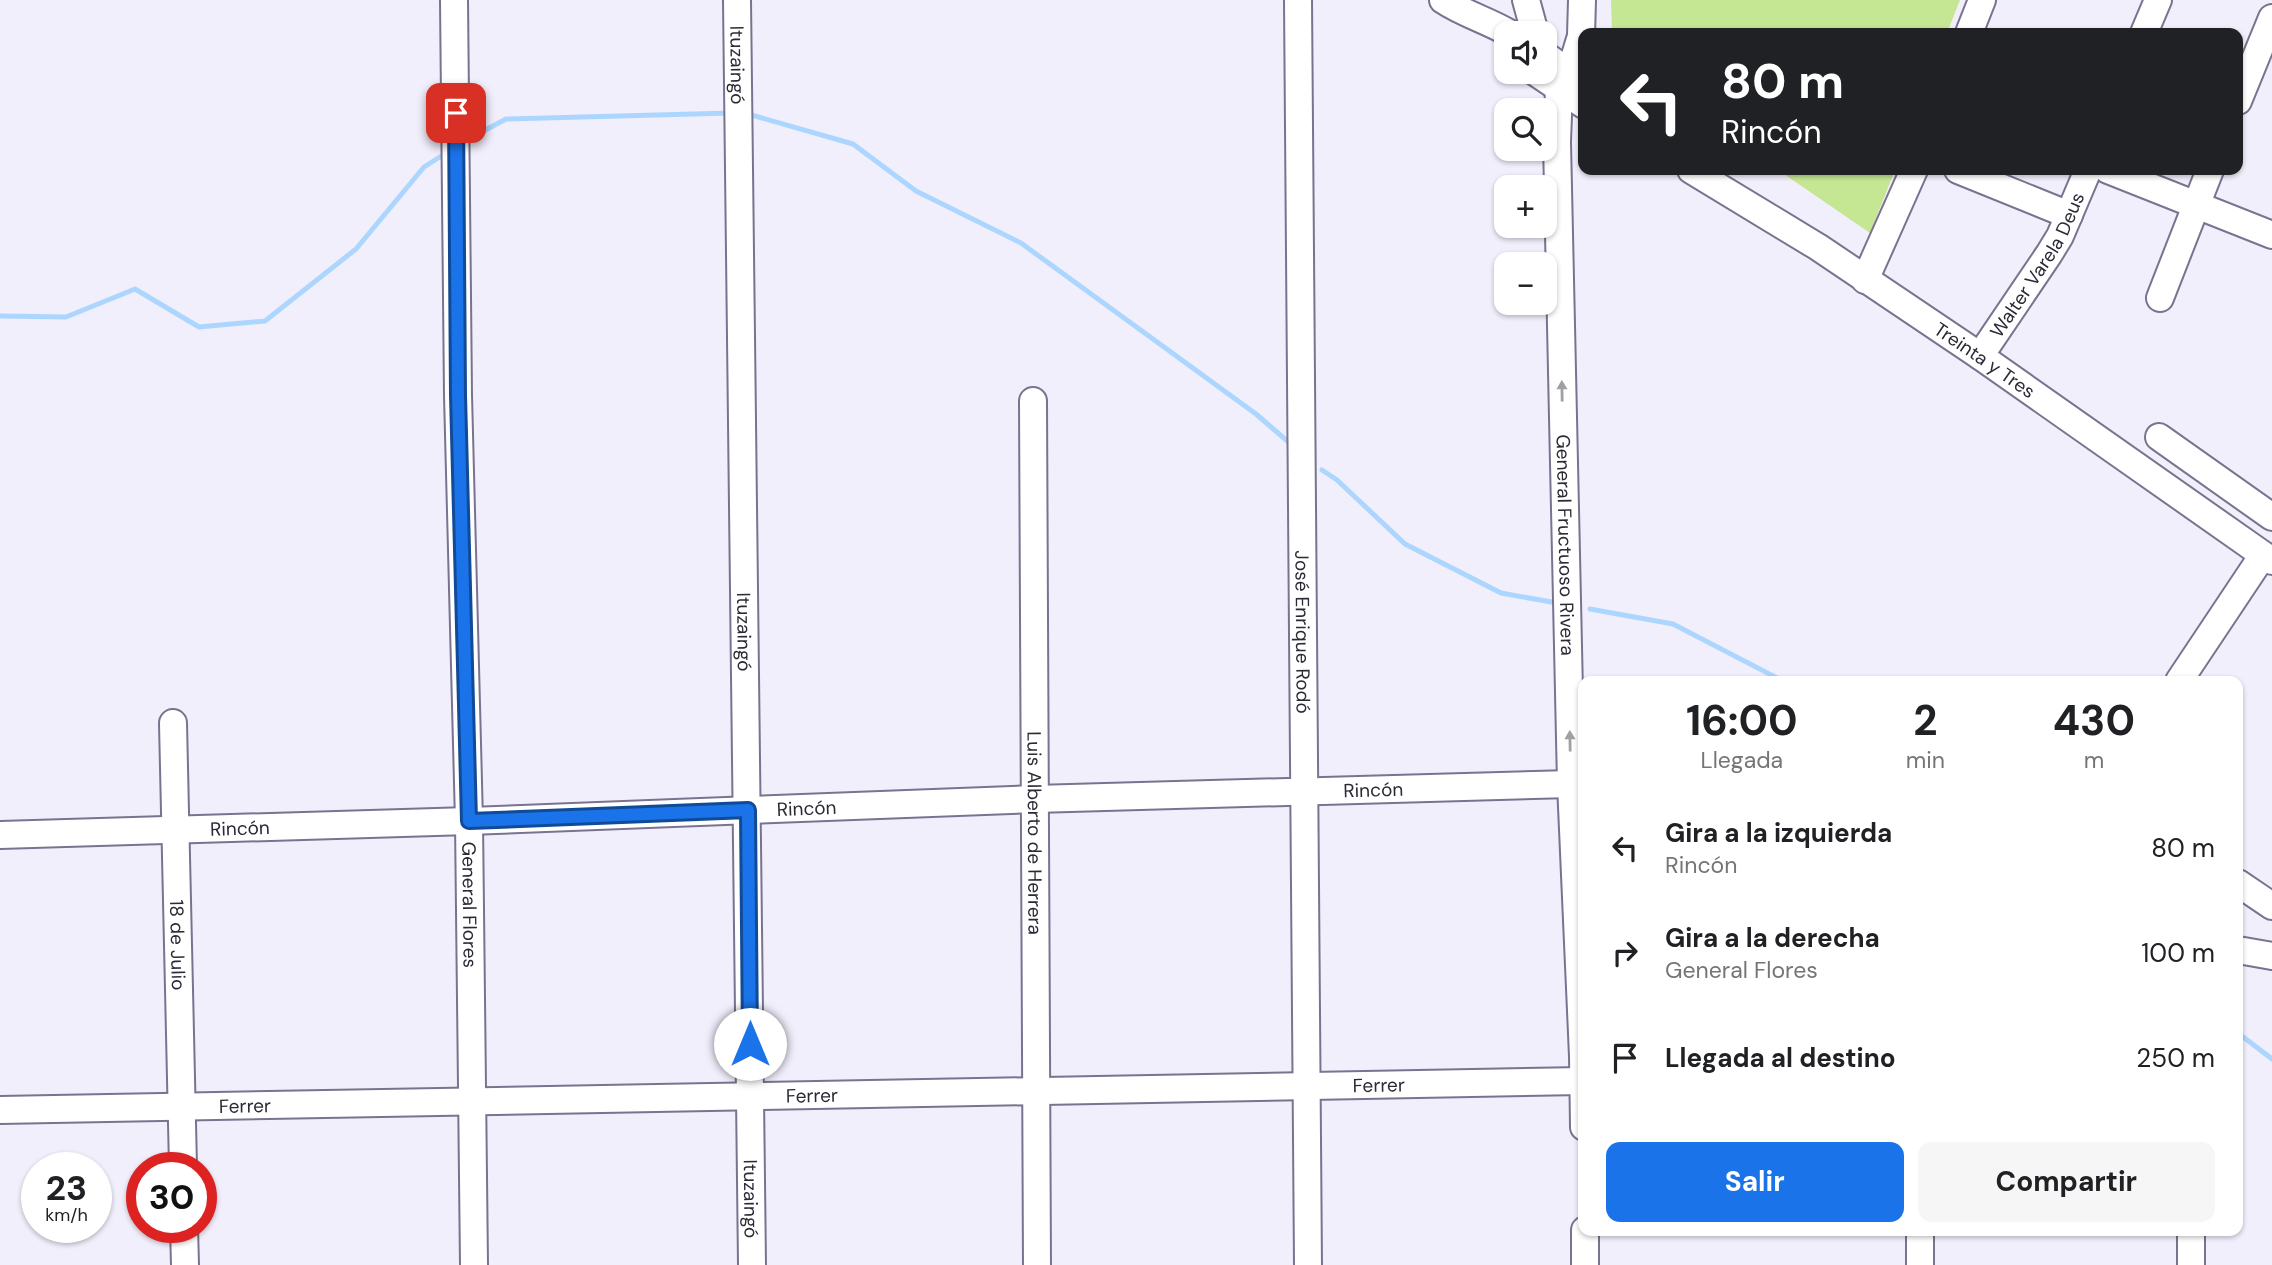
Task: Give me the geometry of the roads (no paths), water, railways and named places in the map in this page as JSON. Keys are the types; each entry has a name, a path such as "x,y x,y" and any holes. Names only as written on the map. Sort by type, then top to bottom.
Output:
{"street":[{"name":"General Flores","path":"454,0 458,395 469,821 474,1265"},
{"name":"Ituzaingó","path":"737,0 752,1265"},
{"name":"José Enrique Rodó","path":"1298,0 1308,1265"},
{"path":"1526,0 1532,21"},
{"name":"General Fructuoso Rivera","path":"1581,28 1582,0"},
{"path":"1971,28 1982,0"},
{"path":"2146,28 2158,0"},
{"path":"1453,7 1494,25"},
{"path":"1453,7 1494,40"},
{"path":"2243,89 2272,18"},
{"name":"General Fructuoso Rivera","path":"1578,50 1557,156 1571,783 1578,957"},
{"path":"1557,67 1571,81"},
{"name":"Treinta y Tres","path":"1699,175 1818,247 1980,356 2264,556"},
{"path":"1866,280 1912,175"},
{"path":"1970,175 2069,215"},
{"name":"Walter Varela Deus","path":"1980,356 2049,254 2086,175"},
{"path":"2121,175 2272,235"},
{"path":"2160,298 2208,175"},
{"name":"Luis Alberto de Herrera","path":"1033,401 1037,1265"},
{"path":"2159,437 2272,517"},
{"path":"2182,676 2264,556 2272,526"},
{"name":"18 de Julio","path":"173,723 183,1152"},
{"name":"Rincón","path":"0,835 1571,783"},
{"path":"2243,886 2272,906"},
{"path":"2243,951 2272,956"},
{"name":"Ferrer","path":"0,1110 1578,1081"},
{"path":"1585,1236 1585,1265"},
{"path":"1920,1236 1920,1265"},
{"path":"2191,1236 2191,1265"},
{"path":"184,1243 185,1265"}],"waterway":[{"path":"463,142 506,119 731,113"},
{"path":"748,114 853,144 916,191 1021,243 1256,414 1293,446"},
{"path":"0,316 66,317 135,289 199,327 265,321 356,249 424,167 446,153"},
{"path":"1322,470 1337,480 1405,544 1501,593 1557,603"},
{"path":"1590,609 1673,624 1773,676"},
{"path":"2243,1037 2272,1059"}]}
